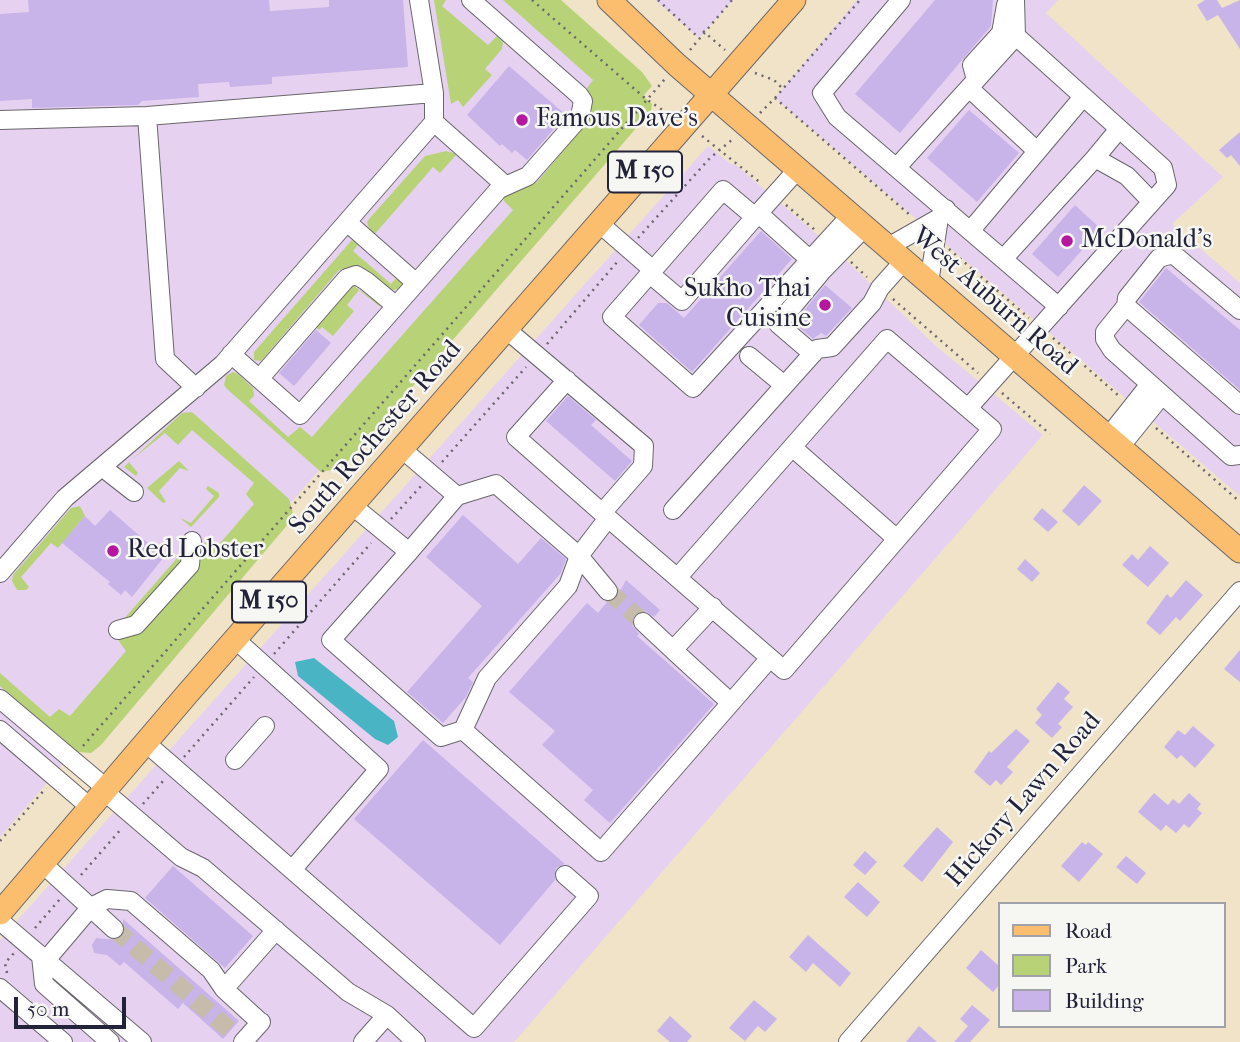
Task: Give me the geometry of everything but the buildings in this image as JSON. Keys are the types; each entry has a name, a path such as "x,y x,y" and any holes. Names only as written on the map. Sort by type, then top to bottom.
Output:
{"main road":[{"name":"West Auburn Road","path":"609,0 713,95 929,283 1114,442 1237,543"},
{"name":"South Rochester Road","path":"0,913 794,0"}],"street":[{"path":"0,573 65,498 196,388 231,355 434,122 434,93 419,0"},
{"path":"231,355 300,415 499,189 527,176 580,117 583,101 471,0"},
{"path":"901,0 822,93 837,117 897,167 937,223 971,230 1059,307"},
{"path":"1006,0 1000,33 972,65 973,84 1037,151"},
{"path":"897,167 1016,36 1015,0"},
{"path":"968,408 1167,184 1163,168 1016,36"},
{"path":"0,120 147,116 434,93"},
{"path":"971,230 1083,97"},
{"path":"147,116 165,359 196,388"},
{"path":"434,122 506,186"},
{"path":"1004,258 1119,129"},
{"path":"1095,158 1127,176 1152,202"},
{"path":"600,224 682,301 798,169"},
{"path":"816,265 723,190 612,317 693,388 816,265 858,221"},
{"path":"346,222 415,282"},
{"path":"673,510 817,349 832,348 872,303 896,254 937,223"},
{"path":"929,283 937,223"},
{"path":"1240,310 1173,254 1159,258 1127,298 1126,306 1105,332 1105,339 1156,390 1231,456 1240,456"},
{"path":"813,354 778,324 816,265"},
{"path":"259,379 347,278 356,275 395,305"},
{"path":"1126,306 1240,404"},
{"path":"507,330 644,446 643,466 579,556 568,586 487,678 463,730 441,737 331,640 457,496 496,484 579,556 608,591"},
{"path":"567,380 516,437 784,670 992,429 887,339 678,577"},
{"path":"749,356 783,385"},
{"path":"1114,442 1156,390"},
{"path":"792,447 897,539"},
{"path":"403,450 457,496"},
{"path":"102,467 134,492"},
{"path":"354,507 409,552"},
{"path":"118,630 136,625 190,565 192,541"},
{"name":"Hickory Lawn Road","path":"848,1042 1240,591"},
{"path":"673,650 713,607"},
{"path":"643,622 732,703"},
{"path":"236,640 379,769 292,870"},
{"path":"463,730 601,852 770,658"},
{"path":"0,699 101,797"},
{"path":"235,760 265,726"},
{"path":"0,730 133,816 181,857 203,868 348,992 387,1015 416,1042"},
{"path":"146,743 474,1028 589,896 565,875"},
{"path":"43,864 114,929"},
{"path":"110,1042 44,984 43,958 91,906 107,899 131,901 211,970 224,989 260,1021 238,1038"},
{"path":"0,921 142,1042"},
{"path":"224,989 276,930"},
{"path":"4,981 62,1042"},
{"path":"363,1042 387,1015"}],"path":[{"path":"532,0 646,99"},
{"path":"658,0 699,38"},
{"path":"692,46 732,0"},
{"path":"4,981 5,962 174,768 710,158 775,98 860,0"},
{"path":"75,755 652,93"},
{"path":"775,98 937,223 1041,328 1240,502"},
{"path":"0,841 49,786"}],"shaded area":[{"path":"0,0 527,0 642,99 0,837"},
{"path":"655,0 733,0 699,38"},
{"path":"857,0 1058,0 1046,13 1223,177 1172,224 1240,283 1240,496 775,98"},
{"path":"708,146 736,165 835,250 935,345 1043,435 514,1042 0,1042 0,940"}],"green space":[{"path":"434,0 446,0 442,6 488,45 498,35 503,42 502,49 485,69 492,75 463,107 458,100 451,104"},
{"path":"503,0 561,0 642,72 652,86 643,96 652,104 651,111 342,468 321,472 227,389 224,385 226,376 233,372 238,374 253,388 254,396 249,401 288,437 300,427 312,437 513,210 504,201 504,196 537,182 585,125 592,112 587,88 593,80"},
{"path":"446,151 457,154 440,173 433,167 374,235 367,222 370,218 425,156"},
{"path":"352,240 358,245 353,251 391,284 398,276 405,282 398,289 388,291 357,267 339,270 261,361 254,360 254,352"},
{"path":"351,284 380,304 379,306 359,290 347,305 354,311 333,336 322,327 319,330 313,325"},
{"path":"192,412 289,499 294,517 101,745 91,753 78,752 0,686 0,673 50,717 59,709 70,716 126,651 118,640 143,631 199,567 202,546 206,542 215,549 254,504 246,494 254,483 192,430 178,445 165,433 132,460 182,413"},
{"path":"179,461 189,471 180,468 159,491 166,502 163,503 147,488"},
{"path":"129,462 138,473 136,476 124,467"},
{"path":"208,486 219,493 219,497 191,527 180,518 191,523 214,496 206,489"},
{"path":"80,506 85,516 58,548 51,543 21,577 29,587 26,590 17,590 12,581 13,575 71,508"},
{"path":"185,549 184,561 132,618 123,620"}],"water":[{"path":"314,658 394,721 398,737 388,745 375,739 298,676 295,662"}],"tunnel":[{"path":"608,591 643,622"},
{"path":"114,929 231,1031"}],"place":[{"name":"Famous Dave's","path":"522,120"},
{"name":"McDonald's","path":"1067,241"},
{"name":"Sukho Thai Cuisine","path":"825,305"},
{"name":"Red Lobster","path":"113,551"}]}
